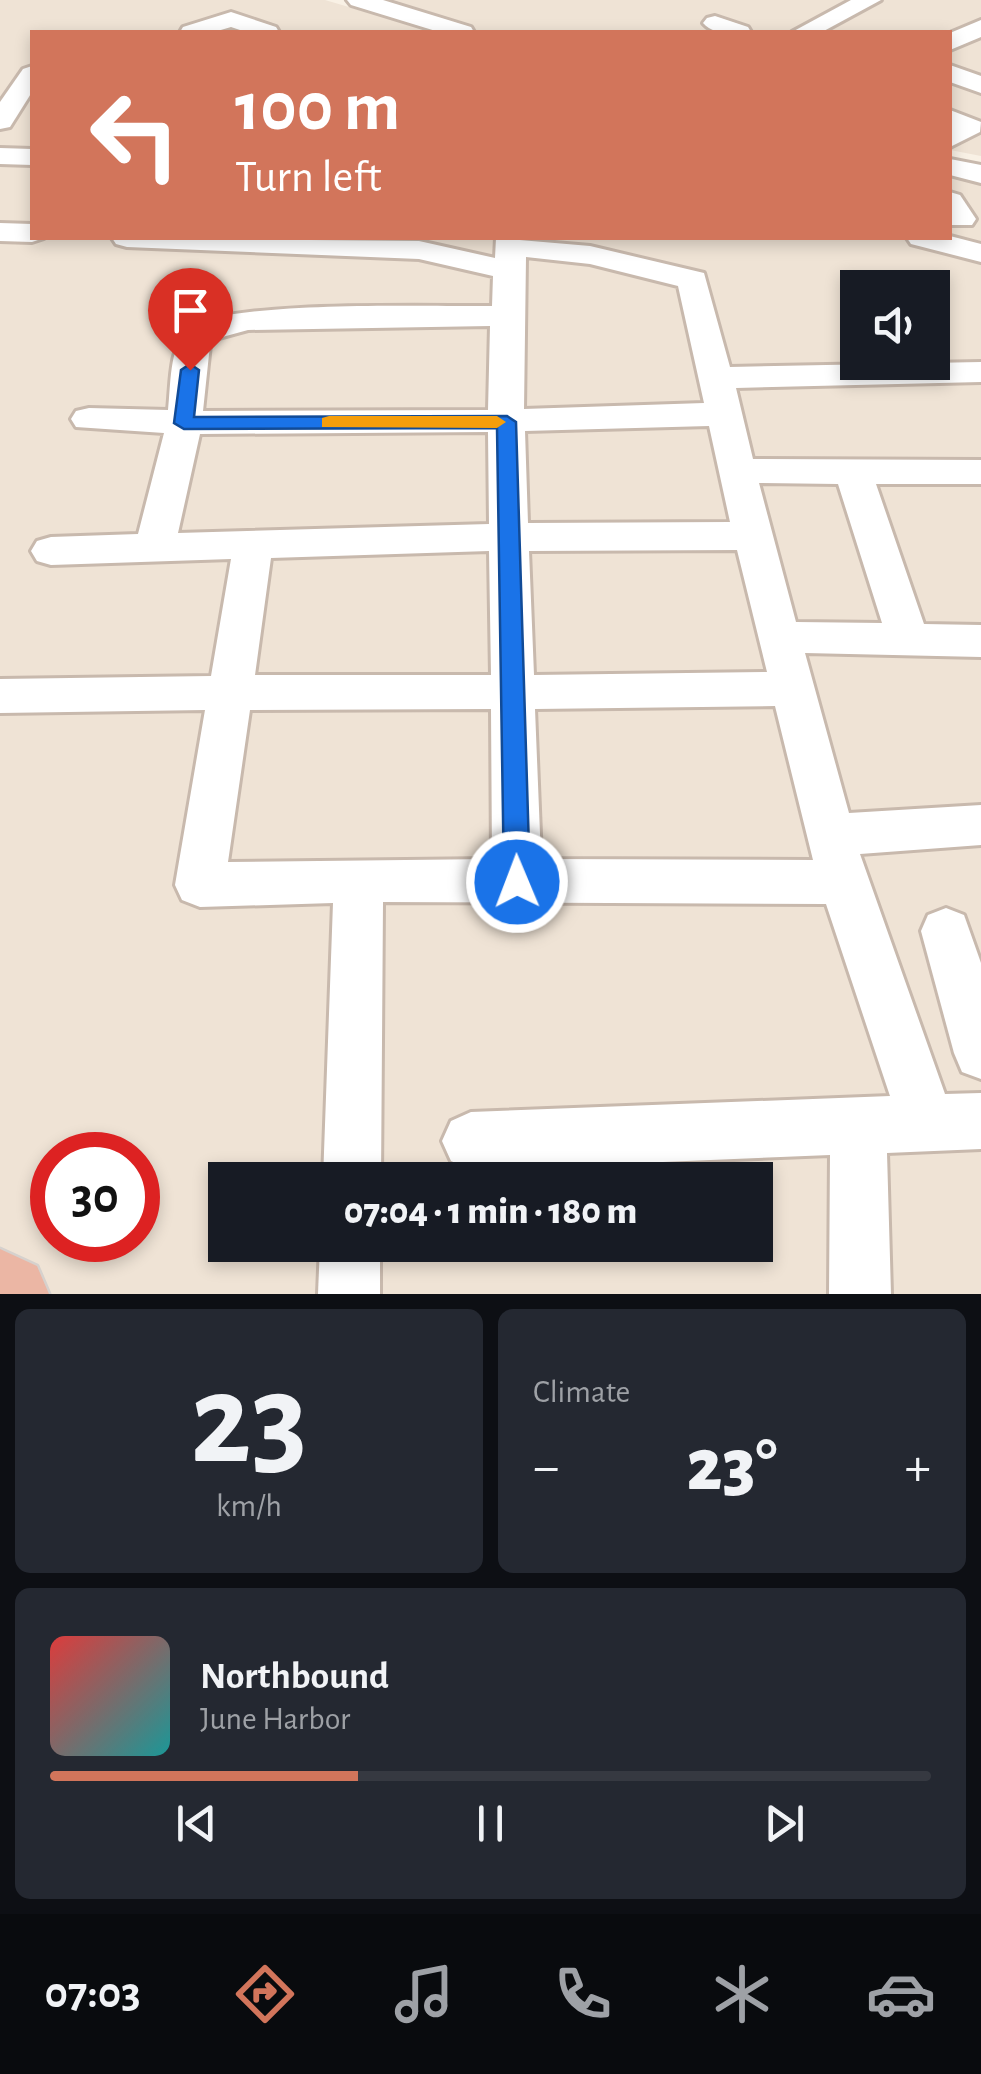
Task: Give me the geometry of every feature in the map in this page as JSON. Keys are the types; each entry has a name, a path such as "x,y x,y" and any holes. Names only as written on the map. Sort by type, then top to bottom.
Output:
{"highway":[{"path":"0,1289 9,1294"}],"street":[{"path":"359,0 456,30"},
{"path":"824,30 869,0"},
{"path":"198,30 231,19 261,30"},
{"path":"397,30 424,20"},
{"path":"715,23 734,30"},
{"path":"952,41 981,27"},
{"path":"952,74 981,85"},
{"path":"0,156 30,157"},
{"path":"952,167 981,174"},
{"path":"0,232 30,233"},
{"path":"226,240 590,255 693,280 753,536 838,858 954,1122 471,1141"},
{"path":"930,240 981,253"},
{"path":"509,251 507,422 517,882"},
{"path":"156,546 184,423 193,344 212,328 247,320 507,316"},
{"path":"89,419 184,423 507,422 722,396 981,372"},
{"path":"739,471 981,472"},
{"path":"853,472 908,640"},
{"path":"51,551 254,542 753,536"},
{"path":"254,542 200,884 358,880 517,882 838,858 981,825"},
{"path":"780,638 981,641"},
{"path":"0,696 232,690 514,695 793,689"},
{"path":"352,1162 358,880"},
{"path":"946,930 981,1052"},
{"path":"858,1125 860,1294"},
{"path":"349,1294 350,1262"}],"shaded area":[{"path":"0,0 325,0 427,30 30,30 30,240 952,240 952,164 981,171 981,1294 24,1294 0,1281"},
{"path":"375,0 981,0 981,156 952,150 952,30 475,30"}],"slow traffic":[{"path":"329,422 497,422"}],"route":[{"path":"190,370 184,423 507,422 517,882"}]}
